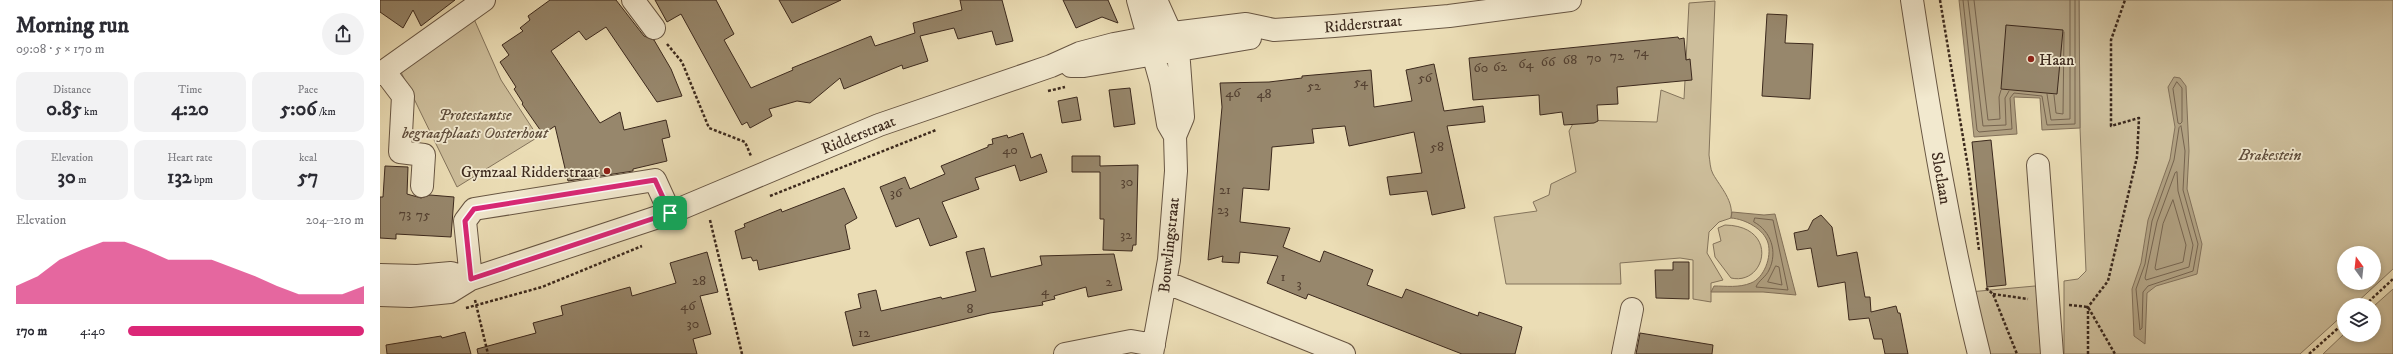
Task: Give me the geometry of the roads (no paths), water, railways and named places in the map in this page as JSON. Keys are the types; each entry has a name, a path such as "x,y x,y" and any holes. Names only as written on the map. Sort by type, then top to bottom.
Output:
{"street":[{"path":"422,186 424,155 400,152 402,96 382,73 484,0"},
{"path":"633,0 654,28"},
{"name":"Bouwlingstraat","path":"1138,0 1161,82 1168,124 1175,136"},
{"name":"Bouwlingstraat","path":"1153,350 1169,260 1174,185 1175,136 1183,117 1175,41 1156,0"},
{"name":"Ridderstraat","path":"380,295 410,296 450,292 471,279 670,213 879,125 1051,66 1084,66 1151,46 1246,24 1274,30 1448,16 1570,0"},
{"name":"Slotlaan","path":"1912,0 1965,300 1980,354"},
{"path":"2038,165 2052,354"},
{"path":"380,275 417,276 451,274 471,279 465,221 474,209 655,180 670,213"},
{"path":"1165,282 1344,354"},
{"path":"1622,354 1632,309"},
{"path":"1065,354 1131,341 1153,350"}],"water":[{"path":"1959,0 2079,0 2080,128 2042,130 2040,98 2014,97 2017,134 1974,137"},
{"path":"2174,77 2180,78 2186,86 2189,151 2187,189 2202,244 2197,274 2156,286 2147,293 2145,344 2134,336 2132,289 2141,263 2148,220 2170,159 2175,127 2168,87"},
{"path":"1732,212 1764,215 1775,214 1796,295 1763,292 1711,292 1714,286 1737,286 1751,283 1760,277 1768,260 1769,249 1766,238 1758,229 1748,223 1731,218"}],"place":[{"name":"Haan","path":"2031,59"},
{"name":"Gymzaal Ridderstraat","path":"607,171"}],"park label":[{"name":"Protestantse begraafplaats Oosterhout","path":"475,123"},
{"name":"Brakestein","path":"2270,154"}]}
